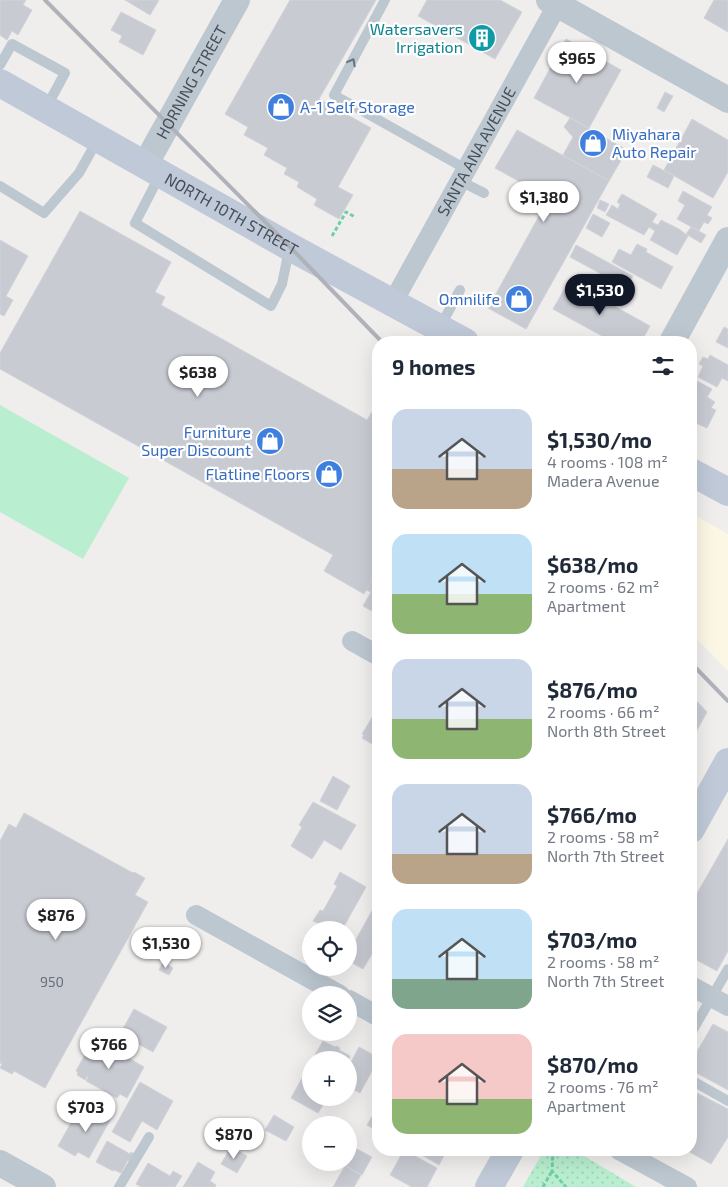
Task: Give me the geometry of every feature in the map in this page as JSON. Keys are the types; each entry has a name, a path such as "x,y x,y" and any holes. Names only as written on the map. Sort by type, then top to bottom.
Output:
{"main road":[{"name":"NORTH 10TH STREET","path":"0,83 454,336"},
{"path":"697,475 728,492"},
{"path":"697,818 728,762"},
{"path":"488,1187 506,1156"}],"street":[{"name":"HORNING STREET","path":"153,169 237,0"},
{"path":"555,2 728,100"},
{"name":"SANTA ANA AVENUE","path":"393,302 555,2"},
{"path":"675,336 728,240"},
{"path":"352,641 372,652"},
{"path":"196,915 324,986"},
{"path":"697,989 720,1002"},
{"path":"357,1005 372,1013"},
{"path":"630,1156 687,1187"},
{"path":"0,1163 43,1187"}],"lane":[{"path":"385,0 334,95 463,175 484,193"},
{"path":"0,65 12,44 64,73 46,109"},
{"path":"0,186 44,213 79,173 99,138"},
{"path":"153,169 135,223 271,306 282,284 290,246"},
{"path":"439,328 460,290"},
{"path":"697,1027 720,1002 728,968"},
{"path":"697,1084 728,1102"},
{"path":"119,1187 149,1137"}],"path":[{"path":"332,236 346,212 355,217"},
{"path":"543,1187 552,1171 553,1156"},
{"path":"552,1171 566,1187"}],"shaded area":[{"path":"697,516 728,534 728,671 697,639"}],"green space":[{"path":"0,405 129,478 83,559 0,512"},
{"path":"541,1156 584,1156 636,1187 523,1187"}],"building":[{"path":"0,0 26,0 23,5 32,10 18,35 12,31 7,40 0,35"},
{"path":"125,0 159,0 150,15"},
{"name":"A-1 Self Storage","path":"290,0 376,0 319,99 371,128 338,187 353,195 339,219 314,205 317,199 297,187 299,182 284,174 287,168 264,155 268,148 244,135 248,127 225,114"},
{"name":"Watersavers Irrigation","path":"427,0 500,0 522,12 495,59 418,16"},
{"path":"714,0 728,0 728,32 704,18"},
{"path":"121,12 156,30 143,55 119,42 122,36 111,30"},
{"path":"566,39 621,70 589,128 534,98"},
{"path":"665,92 673,96 664,112 657,108"},
{"name":"Miyahara Auto Repair","path":"570,118 627,150 609,181 563,155 573,137 564,127"},
{"path":"692,119 728,140 728,172 713,198 664,170"},
{"path":"517,130 609,181 526,329 488,308 549,198 495,168"},
{"path":"653,165 674,176 668,188 647,177"},
{"path":"683,191 712,207 707,215 712,218 708,224 704,222 699,231 677,219 685,205 678,201"},
{"path":"622,194 657,214 652,222 658,225 661,220 688,236 677,255 650,240 655,231 649,227 644,235 606,215 612,205 618,209 620,204 617,202"},
{"path":"600,200 609,204 605,212 597,208"},
{"path":"80,211 171,262 155,292 165,297 161,305 367,420 372,412 372,580 364,594 324,571 333,555 0,369 0,353"},
{"path":"593,214 610,223 602,237 586,228"},
{"path":"691,227 706,235 701,243 686,234"},
{"path":"0,240 28,256 6,296 13,300 4,316 0,314"},
{"path":"637,244 647,249 646,252 673,267 661,289 612,262 619,249 631,255"},
{"path":"576,245 633,276 627,288 570,257"},
{"path":"569,281 650,326 644,336 602,336 553,309"},
{"path":"724,327 728,329 728,348 716,342"},
{"path":"710,355 728,365 728,381 722,378 717,387 698,377 703,366 699,364 703,357 708,359"},
{"path":"697,381 712,389 707,397 715,402 711,408 716,410 707,428 697,424"},
{"path":"372,580 372,611 363,606 371,592 366,590"},
{"path":"697,701 707,712 697,730"},
{"path":"372,718 372,744 362,738 364,735 362,734"},
{"path":"333,776 350,786 337,810 320,801"},
{"path":"313,802 356,825 341,850 324,840 312,859 291,846 302,827 299,825"},
{"path":"24,813 145,878 135,895 148,902 45,1088 14,1071 12,1074 0,1068 2,1064 0,1063 0,841 9,824 16,828"},
{"path":"728,839 728,951 717,971 697,960 697,893"},
{"path":"340,872 366,887 347,921 313,921 320,910 323,911 337,886 334,884"},
{"path":"372,911 372,954 363,969 357,966 357,938"},
{"path":"163,962 173,968 169,975 159,970"},
{"path":"134,1009 167,1027 153,1052 120,1034"},
{"path":"713,1024 728,1032 728,1090 697,1073 697,1052"},
{"path":"94,1038 144,1067 127,1098 120,1094 117,1098 86,1081 87,1076 85,1080 77,1075 78,1072 76,1071"},
{"path":"323,1041 340,1048 341,1051 317,1051"},
{"path":"359,1047 372,1054 372,1071 360,1093 357,1091 357,1051"},
{"path":"302,1078 302,1104 291,1098"},
{"path":"140,1082 173,1101 157,1130 142,1121 130,1142 112,1132"},
{"path":"697,1093 728,1109 728,1137 711,1164 697,1156"},
{"path":"98,1104 114,1113 89,1158 78,1152 75,1156 58,1146 72,1121 85,1126"},
{"path":"305,1106 322,1106 318,1113"},
{"path":"274,1115 294,1127 286,1141 265,1130"},
{"path":"372,1116 372,1128 367,1125"},
{"path":"107,1141 130,1154 131,1152 135,1154 130,1162 128,1160 121,1173 96,1162"},
{"path":"231,1147 247,1156 237,1173 221,1164"},
{"path":"357,1149 372,1157 362,1175 355,1171 357,1171"},
{"path":"401,1156 415,1156 437,1168 427,1187 412,1187 390,1175"},
{"path":"423,1156 444,1156 439,1165"},
{"path":"198,1162 215,1172 210,1181 216,1185 215,1187 183,1187"},
{"path":"148,1163 170,1176 173,1171 182,1176 175,1187 141,1187 136,1184"},
{"path":"342,1171 354,1171 361,1175 354,1187 333,1187"}],"railway":[{"path":"45,0 376,336"},
{"path":"697,669 728,701"}],"place":[{"name":"Watersavers Irrigation","path":"482,38"},
{"name":"A-1 Self Storage","path":"281,107"},
{"name":"Miyahara Auto Repair","path":"593,143"},
{"name":"Omnilife","path":"519,299"},
{"name":"Furniture Super Discount","path":"270,441"},
{"name":"Flatline Floors","path":"329,474"}]}
